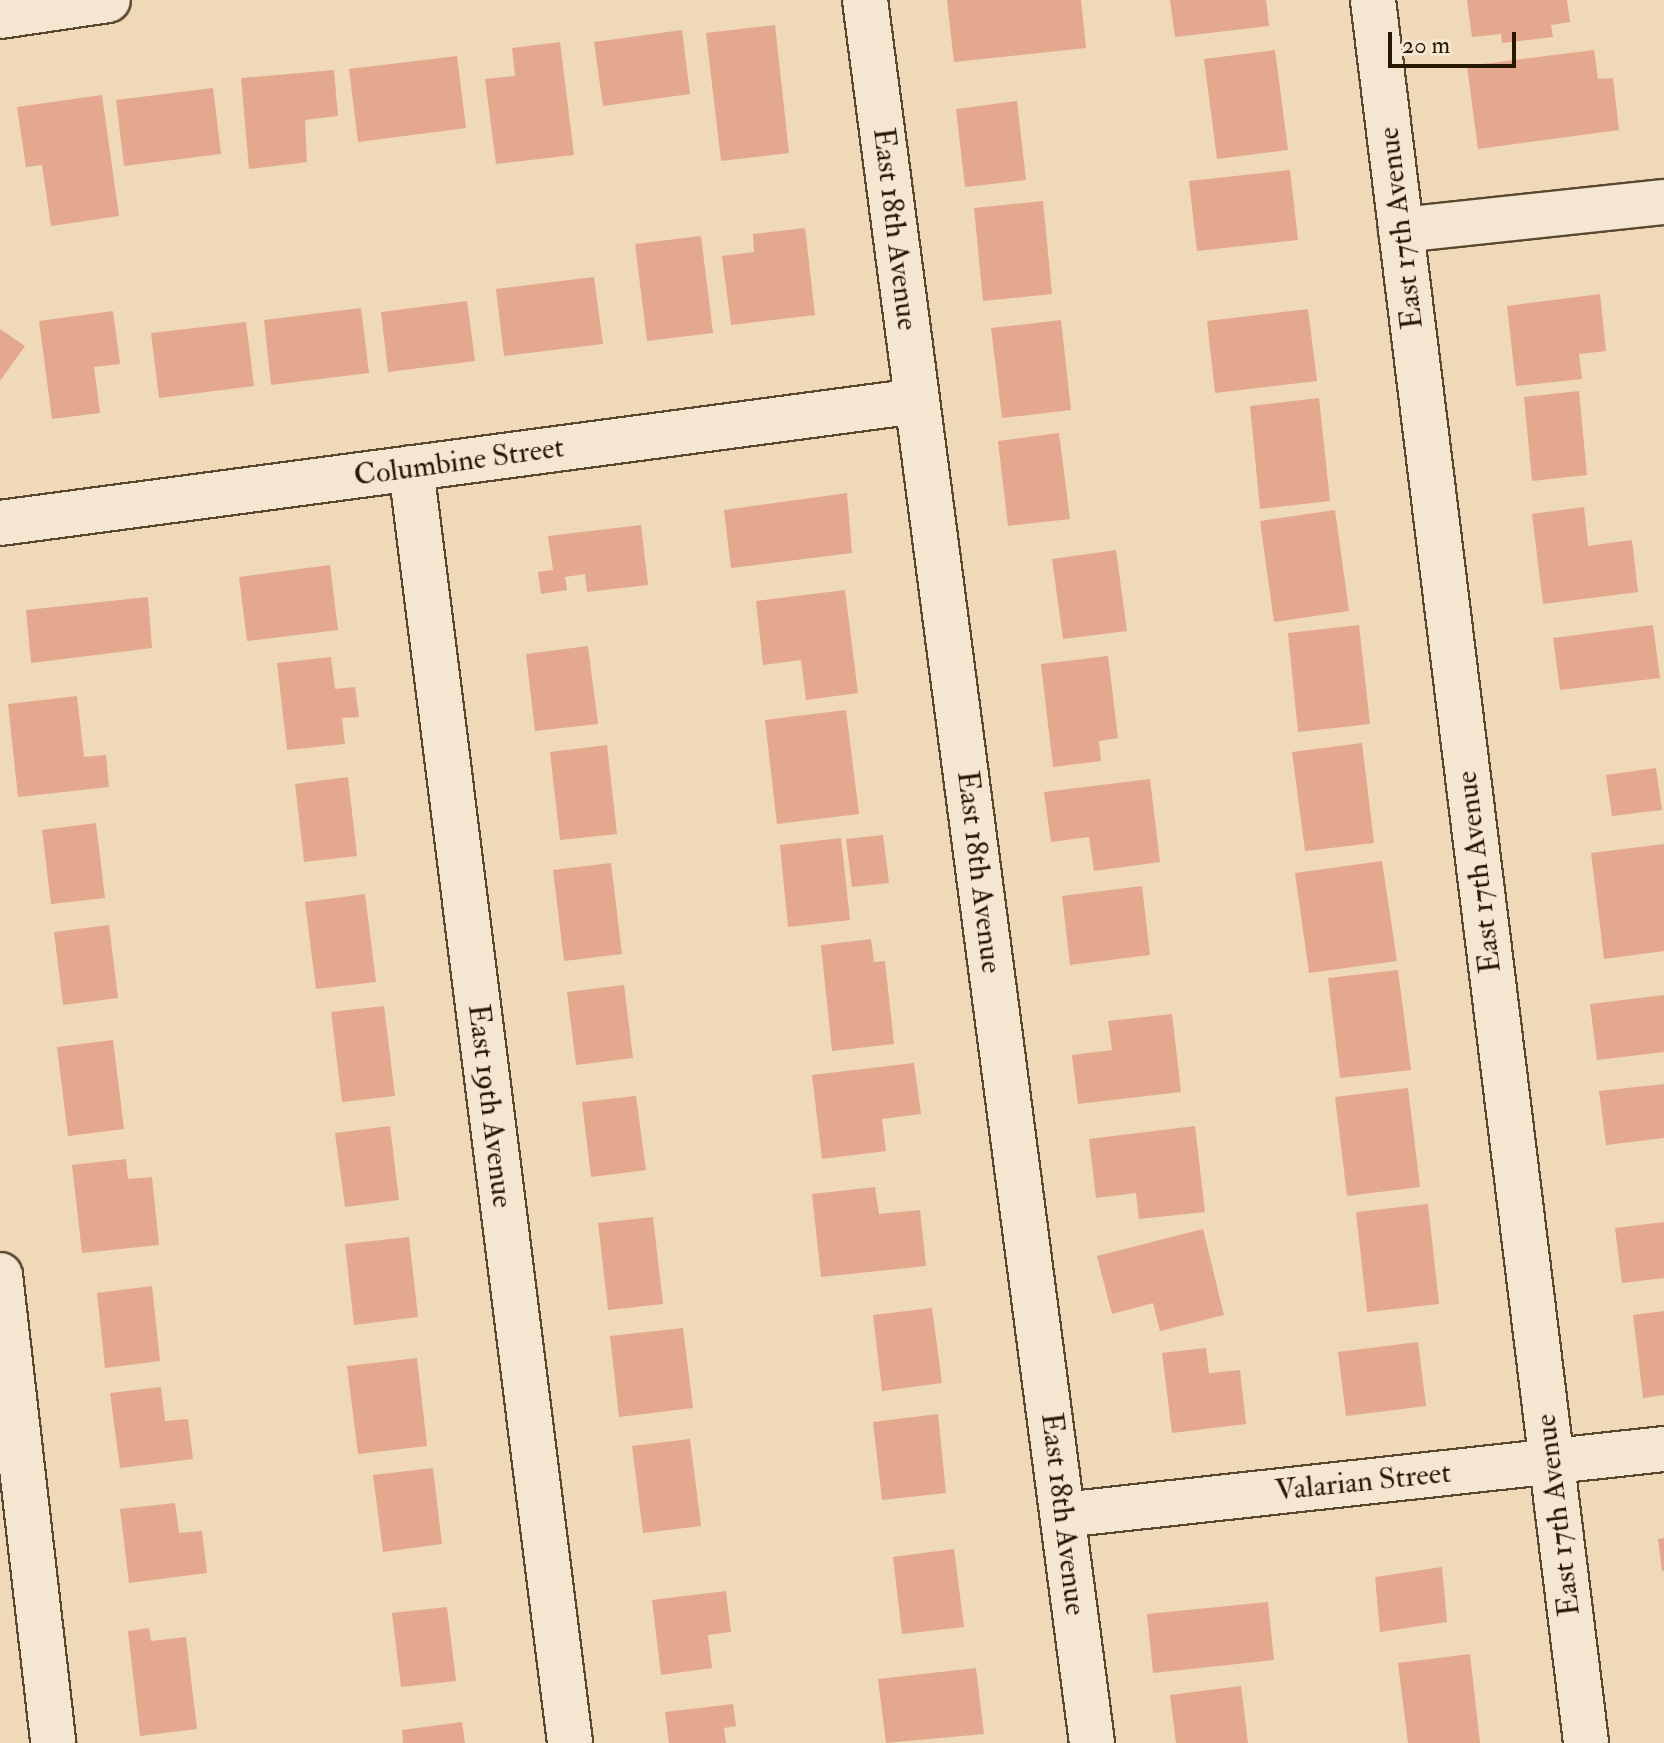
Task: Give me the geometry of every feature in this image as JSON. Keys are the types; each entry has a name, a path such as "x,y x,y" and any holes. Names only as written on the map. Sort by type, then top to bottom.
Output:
{"street":[{"path":"0,16 108,0"},
{"name":"East 18th Avenue","path":"865,0 1092,1743"},
{"name":"East 17th Avenue","path":"1373,0 1586,1743"},
{"path":"1401,230 1664,202"},
{"name":"Columbine Street","path":"0,523 917,401"},
{"name":"East 19th Avenue","path":"411,468 570,1743"},
{"path":"0,1275 53,1743"},
{"name":"Valarian Street","path":"1063,1515 1664,1449"}],"building":[{"path":"947,0 1081,0 1086,48 954,62"},
{"path":"1170,0 1266,0 1269,26 1175,37"},
{"path":"1467,0 1567,0 1570,22 1551,25 1553,37 1502,43 1501,34 1472,37"},
{"path":"775,25 789,153 721,161 706,33"},
{"path":"682,30 690,94 603,106 594,42"},
{"path":"560,42 574,155 496,164 485,79 515,76 512,48"},
{"path":"1275,50 1288,150 1217,159 1204,59"},
{"path":"1594,50 1598,79 1613,78 1619,130 1478,149 1467,66"},
{"path":"457,56 466,128 358,142 349,69"},
{"path":"334,70 338,116 305,120 307,162 249,169 241,78"},
{"path":"213,88 221,154 124,166 116,100"},
{"path":"102,95 119,216 51,226 42,165 26,167 17,107"},
{"path":"1017,101 1026,180 965,187 956,109"},
{"path":"1290,170 1298,240 1197,251 1189,181"},
{"path":"1043,201 1052,294 983,301 974,208"},
{"path":"805,228 815,315 731,325 722,256 754,252 753,234"},
{"path":"701,236 713,333 647,341 635,244"},
{"path":"594,277 603,344 504,356 496,289"},
{"path":"1600,294 1606,351 1579,354 1582,379 1516,386 1507,306"},
{"path":"467,301 475,361 388,372 381,312"},
{"path":"361,308 369,373 271,385 264,320"},
{"path":"1308,309 1317,381 1215,393 1207,321"},
{"path":"113,311 120,364 94,367 100,413 52,419 39,321"},
{"path":"1061,320 1071,410 1002,418 991,328"},
{"path":"246,322 254,386 159,398 151,333"},
{"path":"0,329 25,346 0,381"},
{"path":"1579,391 1587,475 1532,481 1524,397"},
{"path":"1319,398 1330,501 1260,509 1250,406"},
{"path":"1059,433 1070,519 1008,526 998,441"},
{"path":"847,493 852,553 731,568 724,510"},
{"path":"1584,507 1588,546 1632,540 1638,592 1543,604 1532,514"},
{"path":"1335,510 1349,611 1274,622 1260,521"},
{"path":"641,525 648,585 587,592 585,574 565,577 567,590 541,594 538,572 553,570 548,536"},
{"path":"1116,550 1127,631 1063,639 1052,559"},
{"path":"330,565 338,630 247,641 239,577"},
{"path":"845,590 858,693 806,700 801,660 763,665 756,601"},
{"path":"148,597 152,648 31,663 26,610"},
{"path":"1359,625 1370,724 1298,732 1288,633"},
{"path":"1653,625 1660,678 1560,690 1553,638"},
{"path":"588,646 598,724 535,731 526,654"},
{"path":"1108,656 1118,738 1099,741 1101,761 1053,767 1041,664"},
{"path":"331,657 335,689 355,687 359,717 342,718 345,744 287,750 277,663"},
{"path":"77,696 84,757 106,755 109,787 18,797 8,704"},
{"path":"846,710 859,814 777,824 765,720"},
{"path":"1362,743 1374,843 1305,851 1292,752"},
{"path":"607,745 617,834 560,840 550,752"},
{"path":"1656,768 1662,810 1612,816 1606,775"},
{"path":"348,777 357,856 304,862 295,784"},
{"path":"1150,779 1160,862 1094,871 1089,837 1051,842 1044,792"},
{"path":"96,823 105,898 51,904 42,830"},
{"path":"883,835 889,883 852,887 846,839"},
{"path":"841,838 850,920 788,927 780,845"},
{"path":"1664,844 1664,951 1604,959 1591,853"},
{"path":"1382,861 1397,961 1309,973 1295,873"},
{"path":"611,863 622,954 564,961 553,870"},
{"path":"1142,886 1150,955 1070,965 1062,896"},
{"path":"365,894 376,982 316,989 305,902"},
{"path":"109,925 118,998 63,1005 54,932"},
{"path":"871,939 874,962 885,961 894,1044 832,1051 821,945"},
{"path":"1398,970 1411,1070 1340,1078 1328,978"},
{"path":"624,985 633,1058 576,1065 567,992"},
{"path":"1664,995 1664,1052 1597,1060 1590,1004"},
{"path":"384,1006 395,1096 342,1102 331,1012"},
{"path":"1172,1014 1181,1092 1078,1104 1072,1055 1112,1050 1108,1021"},
{"path":"113,1040 124,1129 68,1136 57,1047"},
{"path":"914,1063 921,1114 882,1119 886,1151 822,1159 812,1075"},
{"path":"1664,1084 1664,1138 1606,1145 1599,1091"},
{"path":"1408,1088 1420,1187 1347,1196 1335,1097"},
{"path":"636,1096 646,1170 591,1177 582,1102"},
{"path":"390,1126 399,1200 345,1207 335,1133"},
{"path":"1195,1126 1205,1212 1139,1219 1136,1193 1096,1198 1089,1139"},
{"path":"126,1159 128,1179 152,1177 159,1245 82,1253 72,1165"},
{"path":"875,1187 879,1214 920,1210 926,1266 821,1277 812,1194"},
{"path":"1428,1204 1439,1304 1367,1312 1356,1212"},
{"path":"653,1217 663,1304 608,1310 598,1223"},
{"path":"1664,1222 1664,1278 1622,1283 1615,1228"},
{"path":"1203,1229 1224,1315 1160,1331 1153,1303 1112,1314 1097,1256"},
{"path":"409,1237 418,1317 354,1325 345,1244"},
{"path":"152,1286 160,1361 105,1368 97,1293"},
{"path":"932,1308 942,1383 882,1391 873,1315"},
{"path":"1664,1311 1664,1395 1643,1398 1633,1315"},
{"path":"683,1328 693,1408 619,1417 610,1336"},
{"path":"1418,1342 1426,1406 1346,1416 1338,1352"},
{"path":"1206,1348 1209,1373 1240,1370 1246,1424 1172,1433 1162,1353"},
{"path":"417,1358 427,1446 358,1454 347,1366"},
{"path":"161,1387 165,1421 188,1419 193,1459 120,1468 110,1393"},
{"path":"938,1414 946,1493 882,1500 873,1422"},
{"path":"690,1439 701,1526 643,1533 632,1446"},
{"path":"433,1468 442,1544 383,1552 373,1475"},
{"path":"175,1503 179,1533 202,1531 207,1573 129,1583 120,1509"},
{"path":"1664,1538 1664,1571 1662,1571 1658,1539"},
{"path":"954,1549 964,1627 902,1634 893,1557"},
{"path":"1442,1567 1447,1622 1380,1632 1375,1577"},
{"path":"726,1591 731,1632 708,1635 712,1668 661,1675 652,1600"},
{"path":"1268,1602 1274,1660 1153,1673 1147,1614"},
{"path":"447,1607 456,1681 401,1687 392,1613"},
{"path":"149,1628 151,1641 186,1637 197,1729 140,1736 128,1631"},
{"path":"1470,1654 1480,1743 1408,1743 1398,1663"},
{"path":"976,1668 984,1734 886,1743 878,1679"},
{"path":"1241,1686 1248,1743 1176,1743 1170,1695"},
{"path":"733,1704 736,1726 724,1728 726,1743 669,1743 665,1712"},
{"path":"462,1722 465,1743 403,1743 402,1730"}]}
